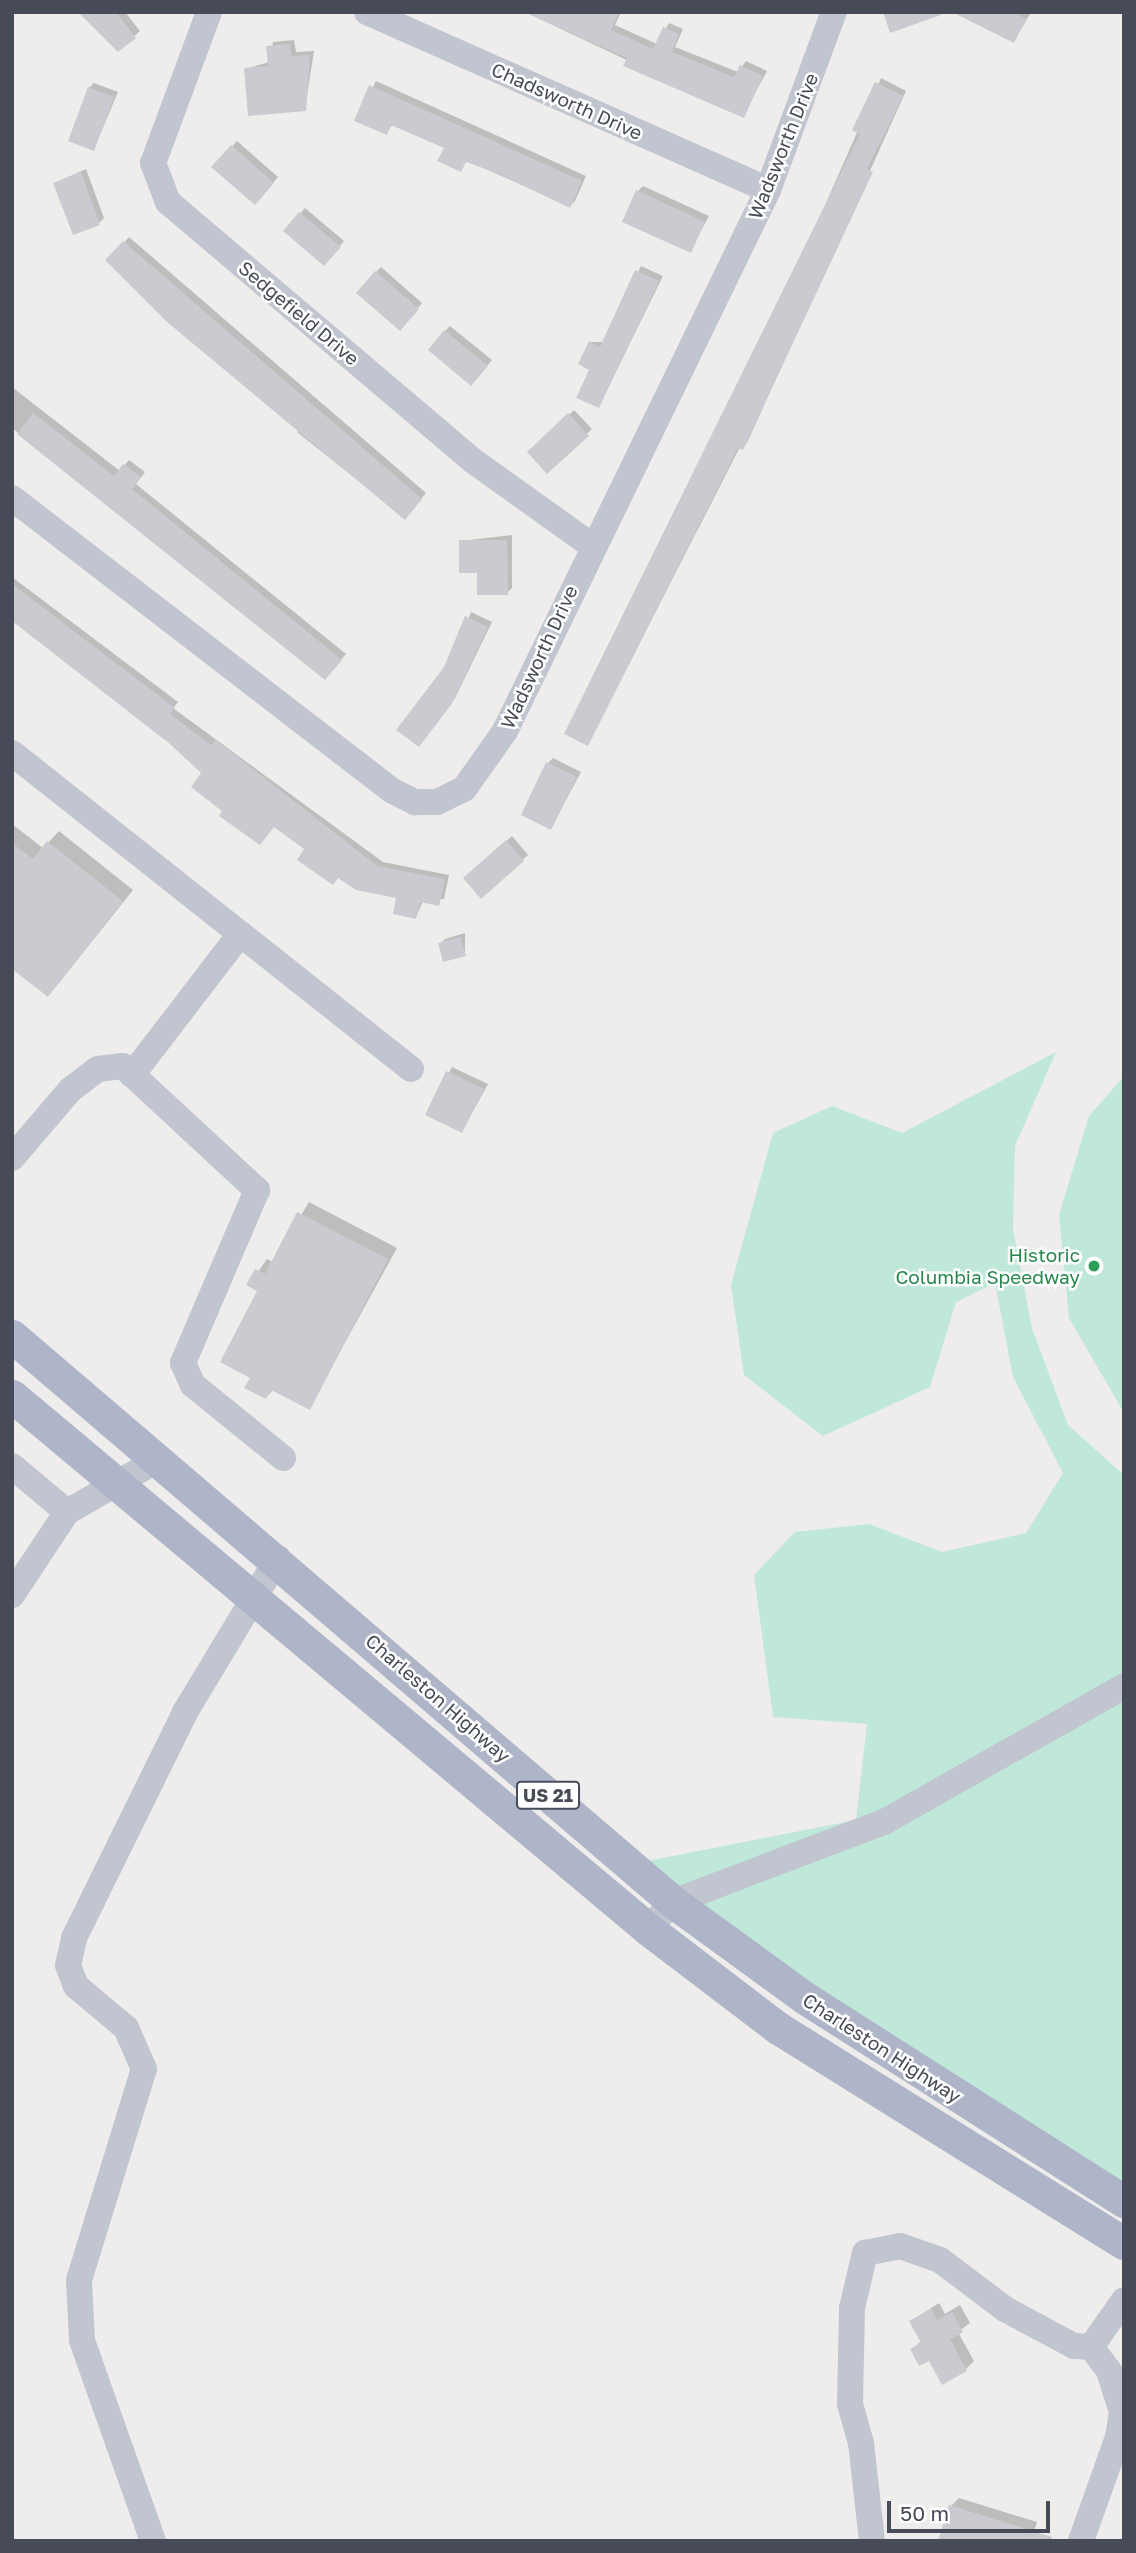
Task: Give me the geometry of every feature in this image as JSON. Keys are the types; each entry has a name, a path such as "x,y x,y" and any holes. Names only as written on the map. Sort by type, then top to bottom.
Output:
{"main road":[{"name":"Charleston Highway","path":"12,1336 278,1558 673,1902 836,2019 1124,2201"},
{"name":"Charleston Highway","path":"12,1395 114,1483 254,1595 648,1929 778,2028 1124,2243"}],"street":[{"name":"Sedgefield Drive","path":"209,12 153,163 168,202 472,460 592,545"},
{"name":"Chadsworth Drive","path":"367,12 768,190"},
{"name":"Wadsworth Drive","path":"12,498 415,802 437,802 464,789 493,752 768,190 834,12"},
{"path":"12,754 411,1069"},
{"path":"132,1076 240,934"},
{"path":"12,1158 70,1090 98,1069 123,1066 257,1190 183,1363 193,1385 283,1458"},
{"path":"12,1595 67,1512 159,1459"},
{"path":"12,1466 67,1512"},
{"path":"153,2541 82,2340 79,2280 144,2069 126,2028 76,1986 68,1965 74,1938 185,1712 278,1558"},
{"path":"648,1929 673,1902 884,1822 1124,1686"},
{"path":"872,2541 862,2443 850,2404 852,2308 865,2253 900,2246 940,2260 1005,2309 1074,2346 1091,2347 1109,2371 1122,2412 1081,2541"},
{"path":"1091,2347 1124,2300"}],"green space":[{"path":"1056,1052 1015,1146 1013,1229 1032,1328 1068,1425 1124,1475 1124,2201 627,1865 856,1820 867,1724 773,1717 754,1575 795,1532 869,1524 942,1552 1026,1533 1063,1473 1013,1377 995,1283 956,1302 930,1387 823,1436 744,1375 731,1285 773,1133 832,1106 902,1133"},
{"name":"Historic Columbia Speedway","path":"1124,1076 1124,1413 1069,1318 1059,1215 1089,1116"}],"building":[{"path":"78,12 116,12 136,38 118,52"},
{"path":"524,12 619,12 611,30 653,49 663,27 679,34 672,52 734,77 740,65 763,76 744,118 623,66 627,58"},
{"path":"883,12 941,12 941,15 890,33"},
{"path":"952,12 1013,12 1026,19 1014,43"},
{"path":"290,44 291,56 310,55 306,111 248,116 244,68 268,66 266,46"},
{"path":"875,82 903,96 867,169 873,172 743,450 738,448 588,746 564,734 860,134 852,130"},
{"path":"369,85 582,181 570,208 497,173 466,162 461,172 437,161 444,148 391,125 387,135 354,121"},
{"path":"88,87 114,97 94,151 68,141"},
{"path":"231,145 274,183 255,205 211,167"},
{"path":"81,172 100,225 73,235 53,183"},
{"path":"636,190 705,222 691,253 622,222"},
{"path":"299,212 341,247 324,266 283,231"},
{"path":"123,241 422,499 405,520 167,322 105,260"},
{"path":"635,270 659,281 599,408 576,398 589,370 578,364 589,341 600,347"},
{"path":"375,271 419,309 400,331 356,293"},
{"path":"444,330 488,366 471,386 428,350"},
{"path":"33,413 114,476 123,464 141,477 132,489 342,660 325,680 17,434"},
{"path":"568,413 589,436 547,474 527,452"},
{"path":"459,540 507,540 508,595 477,595 477,573 459,573"},
{"path":"12,584 175,708 170,714 211,745 216,740 377,866 445,879 439,906 420,902 416,919 393,914 396,898 356,890 338,878 333,885 297,860 304,849 274,827 260,845 219,816 222,811 191,787 201,773 170,744 12,621"},
{"path":"465,616 488,627 451,705 419,747 396,730 444,667"},
{"path":"546,762 577,777 551,830 521,815"},
{"path":"506,840 524,861 481,899 463,878"},
{"path":"47,841 123,901 48,997 12,969 12,843 33,859"},
{"path":"460,937 466,956 443,962 438,943"},
{"path":"446,1071 484,1089 462,1133 425,1115"},
{"path":"297,1212 388,1259 310,1410 271,1390 266,1399 244,1388 250,1378 220,1362 257,1291 246,1285 255,1269 265,1274"},
{"path":"931,2309 937,2320 952,2312 963,2332 950,2339 967,2371 942,2385 929,2361 919,2366 910,2349 921,2343 909,2321"},
{"path":"949,2505 1052,2537 1052,2541 938,2541"}],"place":[{"name":"Historic Columbia Speedway","path":"1094,1266"}]}
